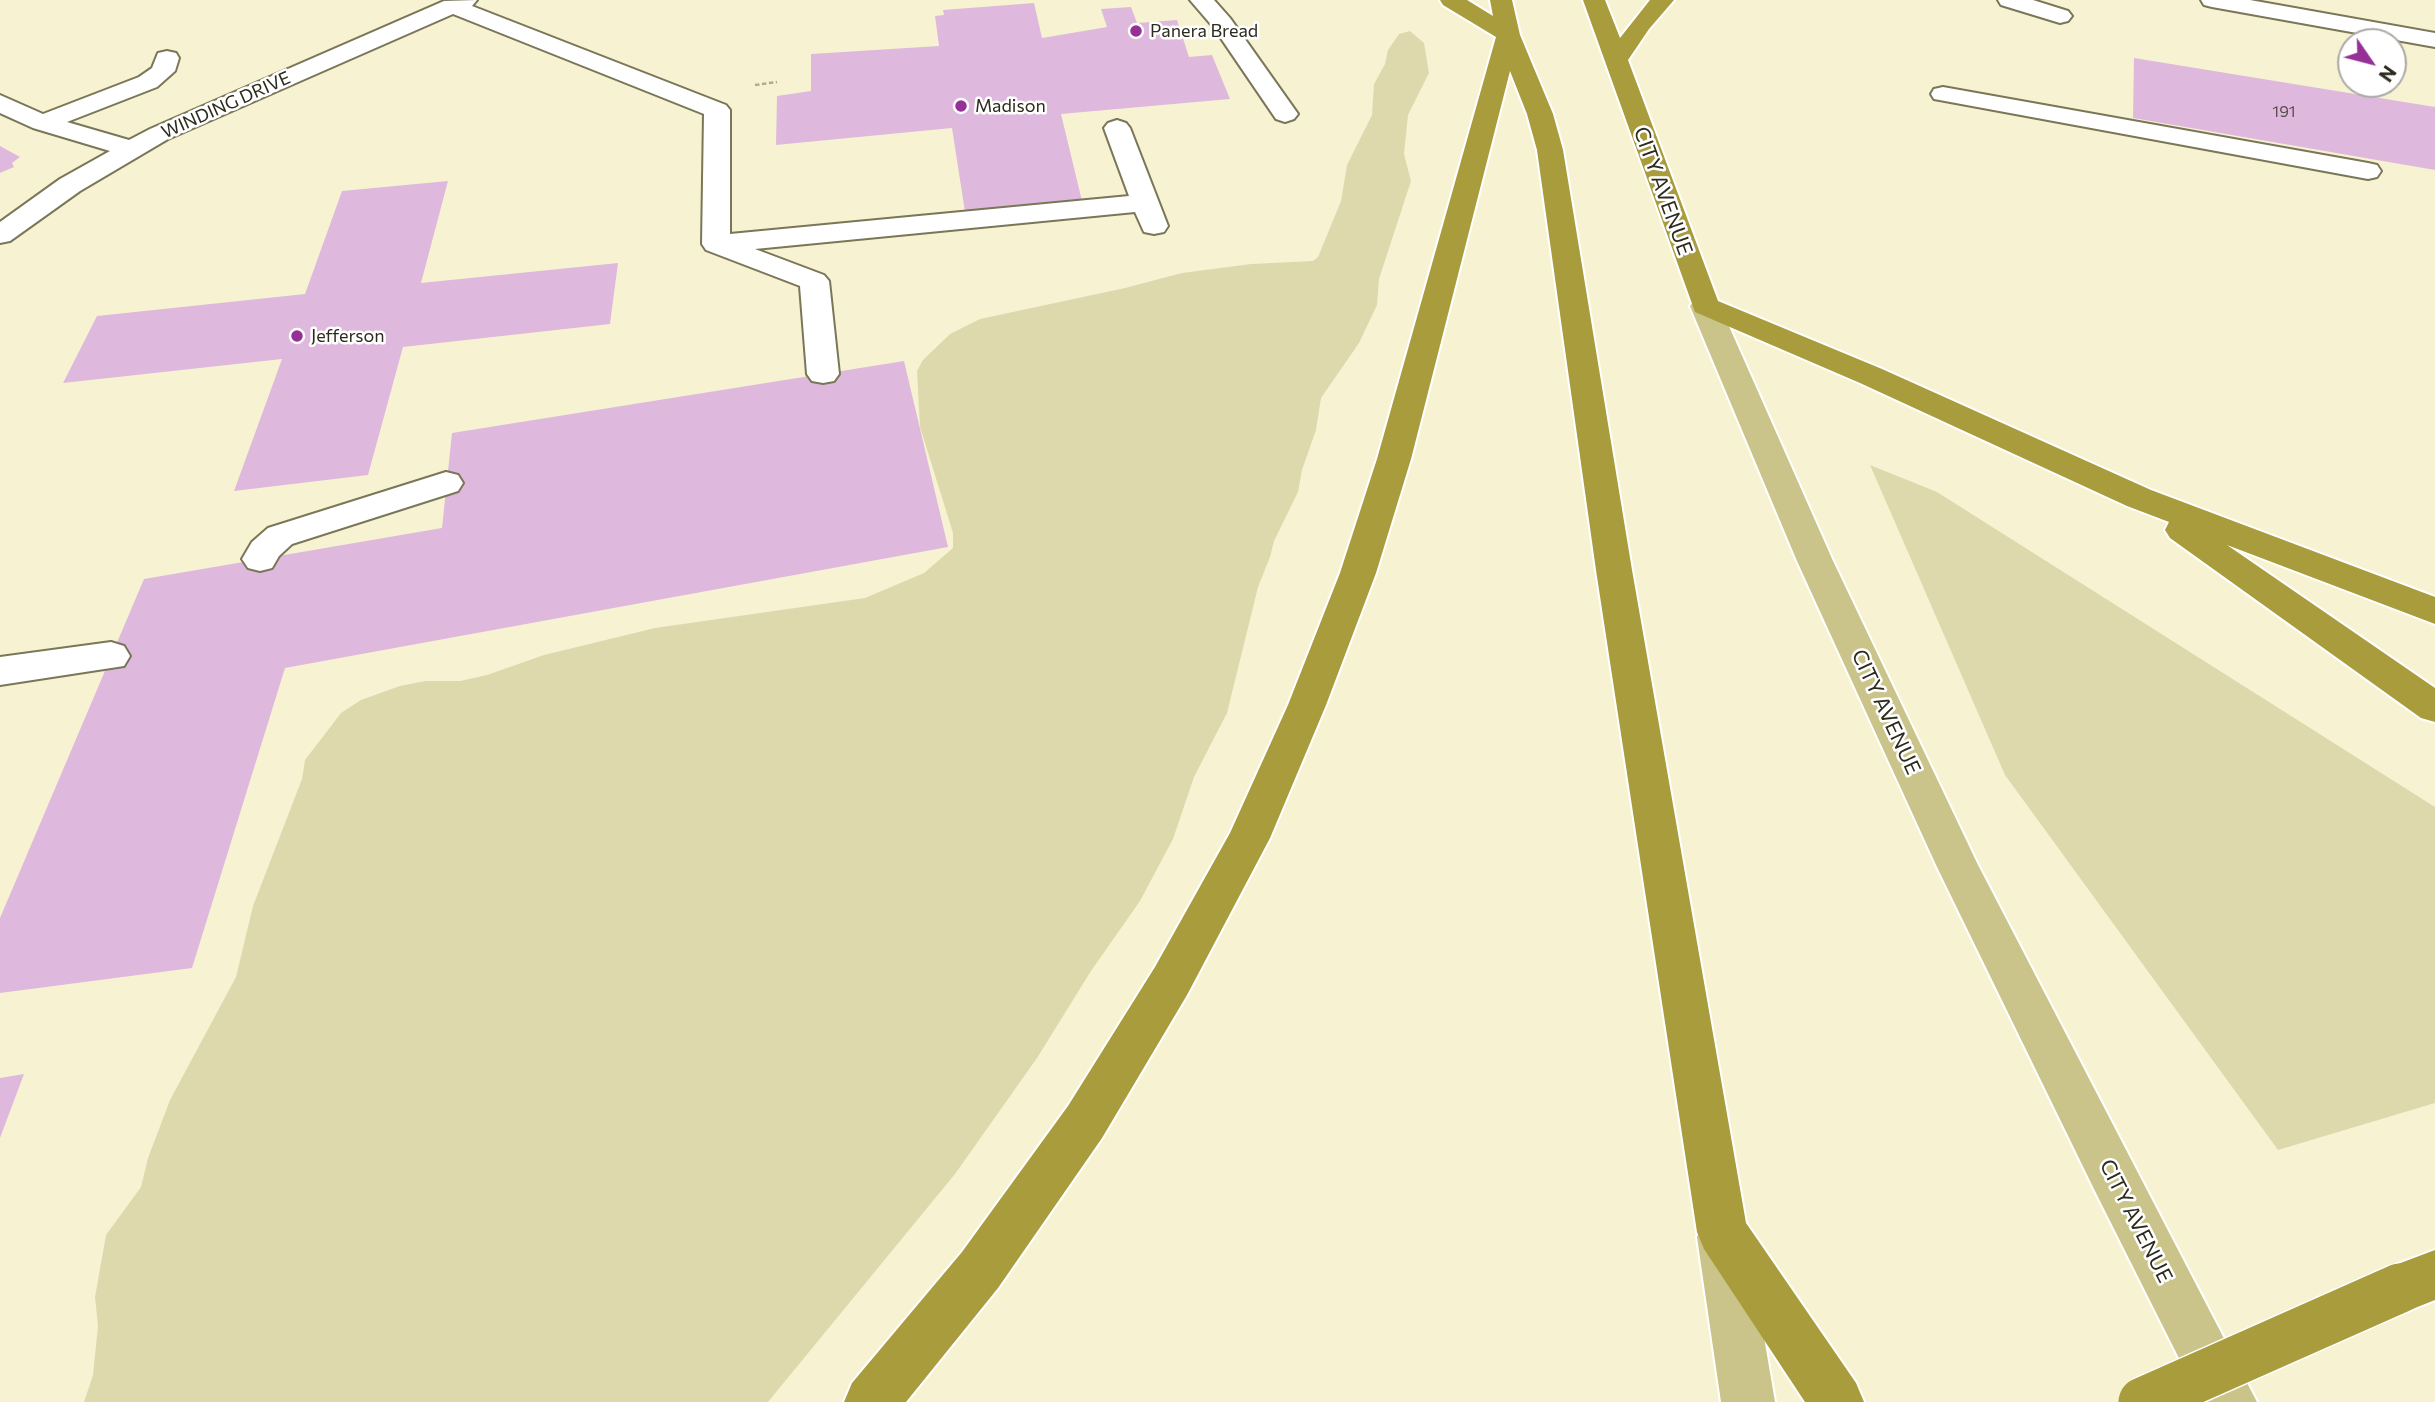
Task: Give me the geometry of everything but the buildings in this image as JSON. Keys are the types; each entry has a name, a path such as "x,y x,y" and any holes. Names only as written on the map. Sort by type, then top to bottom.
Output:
{"highway":[{"path":"1451,0 1508,35"},
{"path":"1501,0 1508,35 1540,114 1550,150 1614,570 1721,1232 1837,1402"},
{"name":"CITY AVENUE","path":"1594,0 1704,306"},
{"path":"1616,61 1641,24 1663,0"},
{"path":"871,1402 980,1269 1085,1122 1171,981 1249,838 1307,705 1362,561 1394,459 1508,35"},
{"path":"1704,306 1871,376 2139,498 2435,611"},
{"path":"2139,498 2435,708"},
{"path":"2143,1402 2417,1281"}],"main road":[{"name":"CITY AVENUE","path":"1704,306 1815,561 1958,867 2112,1175 2230,1402"},
{"path":"1721,1232 1748,1402"}],"street":[{"path":"1201,0 1222,23 1285,114"},
{"path":"2009,0 2060,16"},
{"path":"2212,0 2270,5 2435,40"},
{"path":"459,3 717,110 716,244"},
{"name":"WINDING DRIVE","path":"0,235 70,185 130,149 194,118 459,3"},
{"path":"42,123 148,82 163,71 167,58"},
{"path":"1943,94 2368,171"},
{"path":"0,103 42,123 130,149"},
{"path":"716,244 1149,215 1117,128"},
{"path":"716,244 814,281 823,374"},
{"path":"260,559 264,550 280,536 446,483"},
{"path":"0,671 111,656"}],"shaded area":[{"path":"1410,31 1424,43 1429,73 1408,115 1404,154 1411,181 1379,279 1377,305 1359,343 1321,398 1316,430 1302,470 1298,492 1274,541 1258,587 1227,713 1194,777 1173,839 1140,901 1091,971 1037,1058 955,1174 768,1402 84,1402 93,1375 98,1326 95,1297 106,1235 141,1187 148,1158 170,1100 236,977 253,906 302,779 305,760 341,713 361,700 400,686 425,681 460,681 487,675 544,655 655,628 865,598 924,573 953,548 953,533 920,427 917,371 923,360 950,334 980,319 1182,273 1251,264 1313,261 1318,257 1341,201 1347,165 1372,115 1374,84 1385,64 1388,50 1399,34"},
{"path":"1870,465 1937,492 2435,807 2435,1103 2278,1150 2005,775"}],"place":[{"name":"Panera Bread","path":"1136,31"},
{"name":"Madison","path":"961,106"},
{"name":"Jefferson","path":"297,336"}]}
